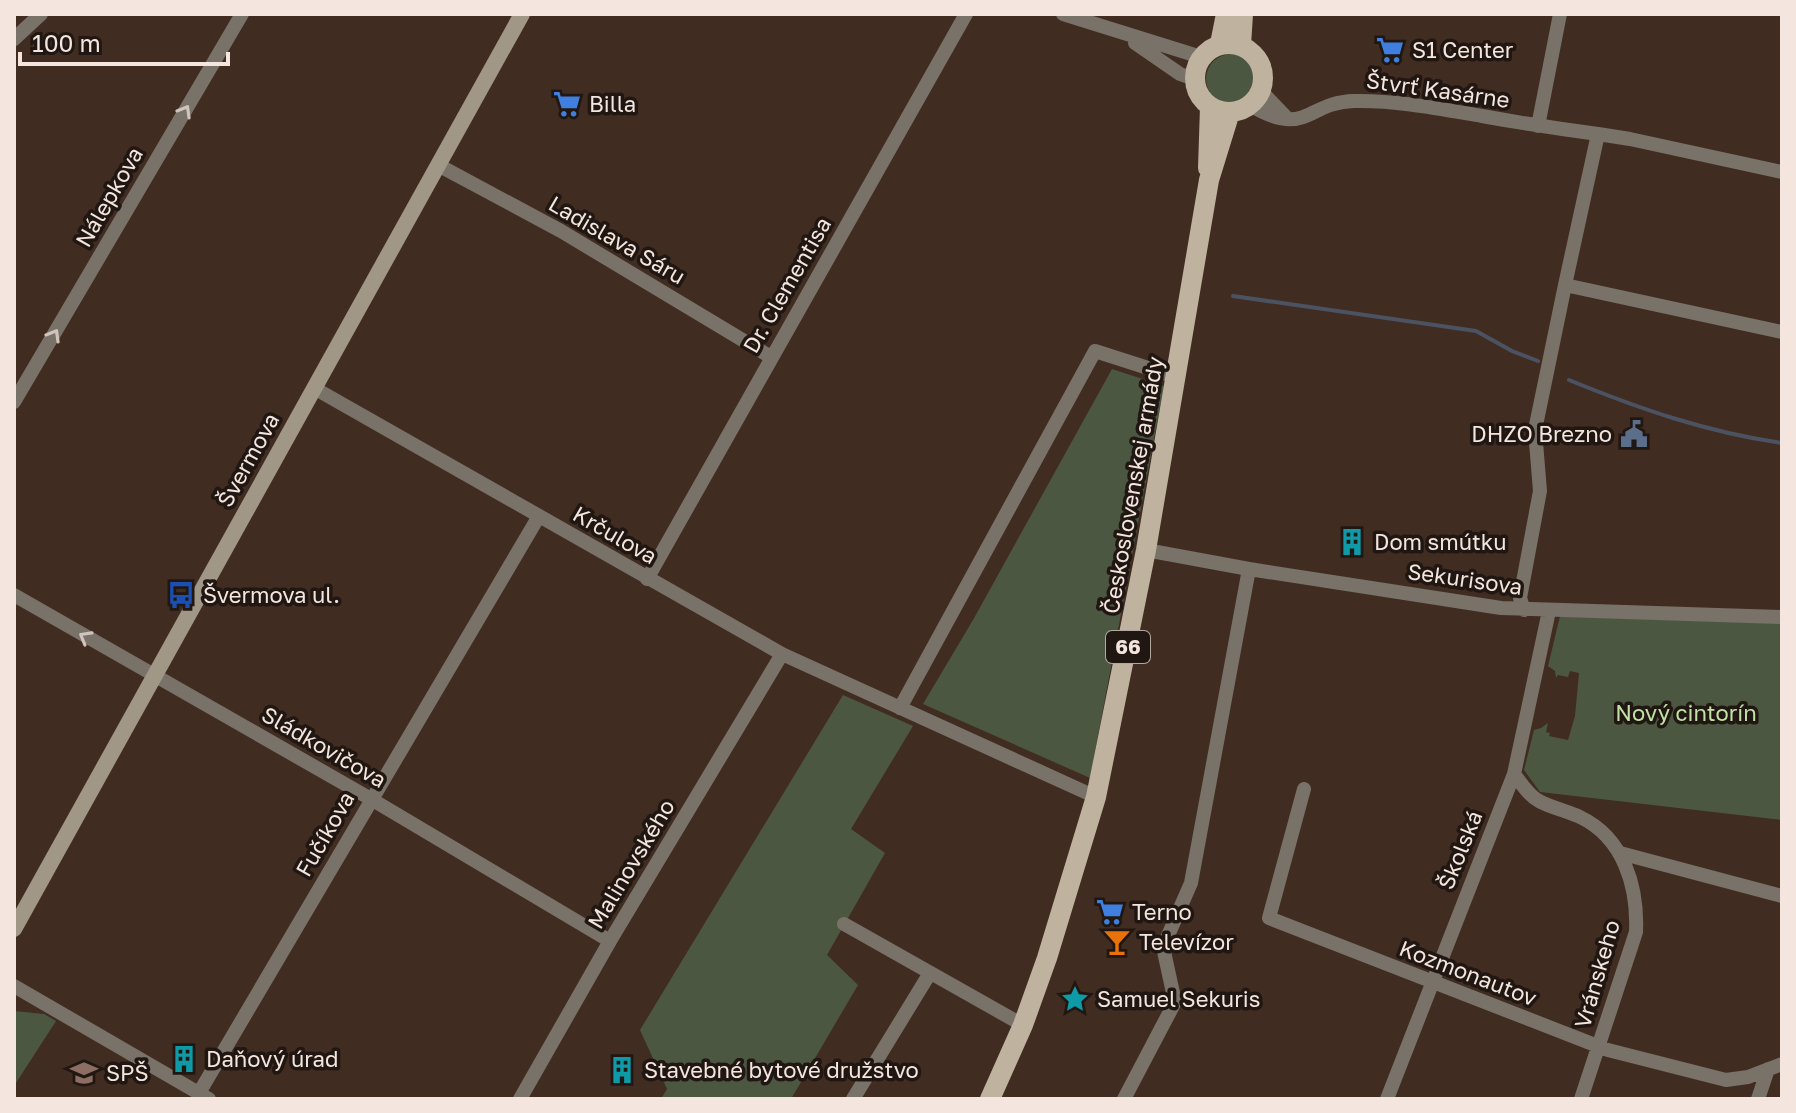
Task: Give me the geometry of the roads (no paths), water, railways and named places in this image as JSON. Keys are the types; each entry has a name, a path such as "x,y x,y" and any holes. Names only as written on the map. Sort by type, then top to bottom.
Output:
{"main road":[{"path":"1226,14 1230,44"},
{"path":"1238,104 1200,96 1194,79 1201,57 1230,44 1243,14"},
{"name":"Československej armády","path":"990,1099 1023,1025 1071,885 1096,797 1125,665 1176,377 1209,180 1207,137 1263,75 1261,64 1253,53 1230,44"}],"street":[{"path":"14,39 41,14"},
{"name":"Nálepkova","path":"14,402 242,14"},
{"name":"Švermova","path":"14,929 522,14"},
{"name":"Dr. Clementisa","path":"647,579 966,14"},
{"path":"1063,14 1201,57"},
{"name":"Štvrť Kasárne","path":"1538,126 1560,14"},
{"path":"1121,34 1180,74 1194,79"},
{"name":"Štvrť Kasárne","path":"1238,104 1274,117 1298,120 1341,103 1367,101 1430,108 1630,139 1782,172"},
{"path":"1524,610 1520,598 1540,491 1535,430 1598,134"},
{"name":"Ladislava Sáru","path":"438,165 561,231 771,357"},
{"path":"1565,285 1782,332"},
{"path":"900,708 1095,351 1176,377"},
{"name":"Krčulova","path":"314,388 782,654 1096,797"},
{"name":"Fučíkova","path":"204,1096 371,799 539,516"},
{"name":"Sekurisova","path":"1146,550 1501,608 1782,617"},
{"path":"1124,1099 1175,1002 1163,947 1191,883 1249,569"},
{"name":"Sládkovičova","path":"14,595 371,799 610,941"},
{"name":"Školská","path":"1387,1099 1514,774 1549,611"},
{"name":"Malinovského","path":"520,1099 610,941 782,654"},
{"name":"Vránskeho","path":"1514,774 1536,800 1581,817 1605,833 1620,853 1637,905 1636,932 1581,1099"},
{"name":"Kozmonautov","path":"1304,789 1269,918 1599,1047 1726,1080 1748,1077 1777,1066"},
{"path":"1620,853 1782,896"},
{"path":"844,924 1023,1025"},
{"path":"853,1099 930,973"},
{"path":"14,986 204,1096"},
{"path":"14,999 51,1006"},
{"path":"1758,1099 1777,1066 1782,1047"}],"waterway":[{"path":"1233,296 1476,331 1538,361"},
{"path":"1569,380 1674,418 1727,433 1782,443"}],"place":[{"name":"S1 Center","path":"1390,50"},
{"name":"Billa","path":"567,104"},
{"name":"DHZO Brezno","path":"1634,434"},
{"name":"Dom smútku","path":"1352,542"},
{"name":"Švermova ul.","path":"181,595"},
{"name":"Terno","path":"1110,912"},
{"name":"Televízor","path":"1117,942"},
{"name":"Samuel Sekuris","path":"1075,999"},
{"name":"Daňový úrad","path":"184,1059"},
{"name":"Stavebné bytové družstvo","path":"622,1070"},
{"name":"SPŠ","path":"84,1073"}],"park label":[{"name":"Nový cintorín","path":"1686,713"}]}
